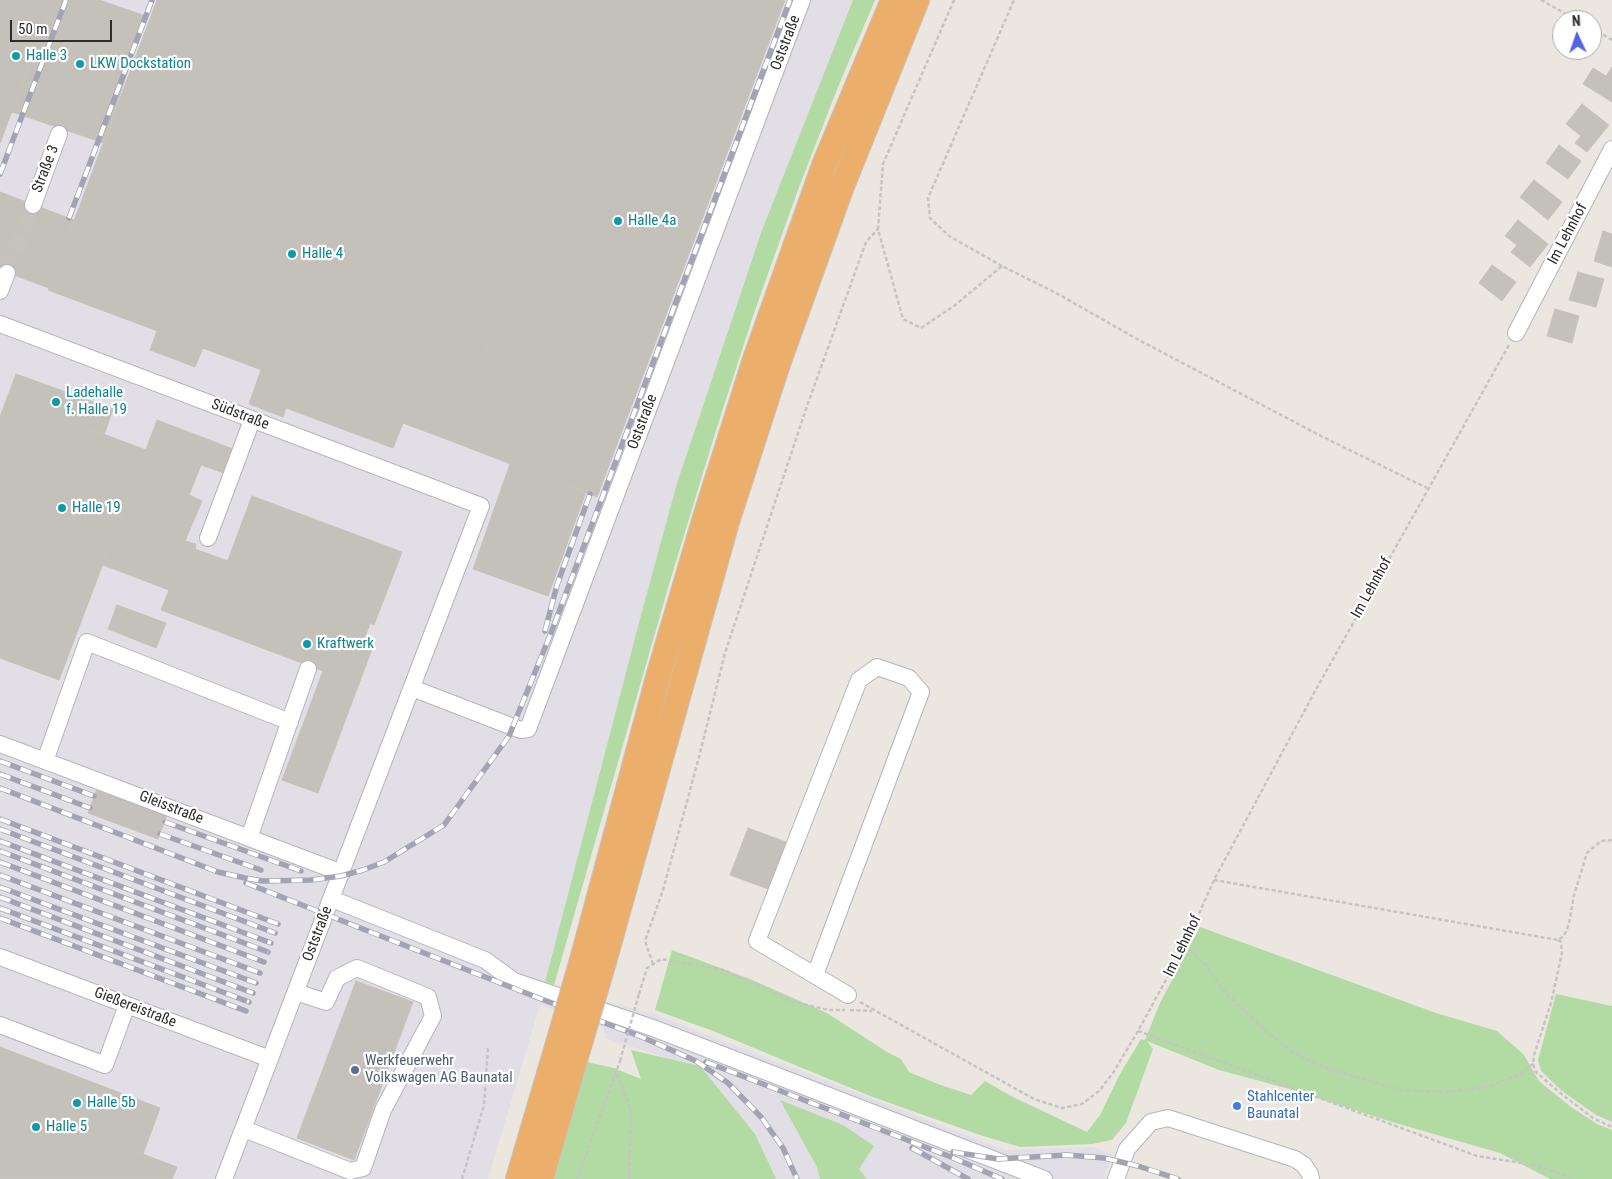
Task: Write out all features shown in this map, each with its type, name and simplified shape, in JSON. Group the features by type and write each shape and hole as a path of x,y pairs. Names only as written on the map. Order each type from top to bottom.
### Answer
{"highway":[{"path":"594,959 660,670 706,514 755,359 824,165 893,0"},
{"path":"518,1179 568,1046 727,522 778,364 841,189 917,0"},
{"path":"541,1179 568,1046"}],"street":[{"name":"Oststraße","path":"412,688 513,727 522,730 528,729 802,0"},
{"name":"Straße 3","path":"33,205 60,134"},
{"name":"Im Lehnhof","path":"1516,333 1612,149"},
{"path":"0,291 7,273"},
{"name":"Südstraße","path":"0,324 481,506"},
{"path":"208,538 252,420"},
{"name":"Oststraße","path":"224,1179 481,506"},
{"path":"45,761 87,642 290,722"},
{"path":"816,975 921,692 909,678 877,667 859,680 757,941 848,995"},
{"path":"249,838 308,669"},
{"name":"Gleisstraße","path":"0,744 342,873"},
{"path":"332,899 485,960 514,981 662,1032 1044,1179"},
{"name":"Gießereistraße","path":"0,957 270,1059"},
{"path":"244,1129 350,1171 363,1168 383,1110 433,1016 428,997 357,968 337,978 326,1002 296,992"},
{"path":"0,1026 105,1065 127,1005"},
{"path":"1121,1177 1128,1149 1151,1122 1168,1118 1295,1159 1304,1165 1311,1179"}],"path":[{"path":"954,0 883,164 878,229 903,319 921,328 954,306 1002,266"},
{"path":"1014,0 928,198 930,218 948,236 1002,266 1058,294 1137,339 1313,432 1428,488"},
{"path":"1541,0 1559,10"},
{"path":"577,1179 617,1072 647,968 654,964 645,941 663,890 725,653 807,406 866,242 878,229"},
{"name":"Im Lehnhof","path":"654,964 661,959 724,970 793,1002 828,1010 874,1011 1034,1099 1062,1108 1082,1104 1099,1091 1138,1031 1185,945 1214,880 1314,693 1516,333"},
{"path":"1214,880 1558,940 1564,936 1569,924 1574,895 1587,853 1601,841 1612,840"},
{"path":"1558,940 1561,942 1562,953 1551,1003 1534,1055 1533,1064 1536,1072 1566,1098 1593,1118 1612,1127"},
{"path":"1185,945 1206,965 1224,991 1257,1023 1293,1053 1328,1069 1402,1090 1448,1092 1488,1087 1518,1075 1533,1064"},
{"path":"1138,1031 1477,1156 1535,1165 1574,1179"},
{"path":"462,1179 484,1105 488,1048"},
{"path":"617,1072 631,1110 628,1179"}],"shaded area":[{"path":"0,0 853,0 762,230 677,483 545,982 657,1015 1005,1150 1093,1147 1113,1154 1104,1177 1107,1179 693,1179 698,1075 666,1058 605,1038 605,1028 540,1005 488,1179 0,1179"}],"green space":[{"path":"853,0 875,0 838,87 799,187 754,313 670,581 554,985 545,982 677,483 762,230"},
{"path":"1200,927 1436,1013 1497,1031 1524,1055 1539,1081 1571,1107 1597,1124 1612,1130 1612,1179 1550,1179 1500,1153 1392,1122 1293,1090 1219,1070 1147,1041 1153,1049 1126,1123 1112,1140 1092,1144 1020,1147 980,1135 870,1096 713,1031 655,1010 672,950 750,979 827,1013 901,1059 909,1072 971,1095 985,1081 1011,1096 1087,1132 1100,1115 1120,1074 1141,1039 1145,1040 1160,1003"},
{"path":"1556,994 1612,1006 1612,1122 1596,1115 1562,1091 1541,1071 1538,1060"},
{"path":"631,1050 700,1066 755,1134 776,1179 550,1179 585,1060 614,1068 641,1079"},
{"path":"780,1100 843,1125 874,1146 859,1169 867,1179 820,1179 817,1167"}],"building":[{"name":"Halle 3","path":"0,0 54,0 0,143"},
{"name":"LKW Dockstation","path":"54,0 99,0 146,16 104,143 12,112"},
{"name":"Halle 4","path":"157,0 617,0 451,441 48,290"},
{"name":"Halle 4a","path":"617,0 785,0 597,497 451,441"},
{"path":"1612,67 1612,102 1583,84 1593,68 1606,76"},
{"path":"1582,104 1609,125 1587,152 1575,143 1581,136 1566,124"},
{"path":"1559,145 1581,161 1568,179 1546,163"},
{"path":"1534,180 1562,202 1548,220 1520,197"},
{"path":"0,192 74,220 49,288 0,270"},
{"path":"1518,220 1548,244 1530,267 1511,252 1517,245 1505,236"},
{"path":"1603,231 1612,234 1612,267 1594,261"},
{"path":"1492,265 1516,282 1502,301 1479,283"},
{"path":"1578,272 1604,279 1596,307 1569,300"},
{"path":"1555,309 1579,316 1572,343 1547,336"},
{"path":"157,331 203,348 195,367 150,350"},
{"path":"261,370 403,423 393,448 286,408 283,417 249,404"},
{"name":"Ladehalle f. Halle 19","path":"16,374 113,409 104,435 7,398"},
{"name":"Halle 19","path":"7,398 146,450 59,680 0,658 0,417"},
{"path":"157,420 233,449 224,473 201,465 189,495 202,501 185,541 196,544 195,549 228,561 223,573 213,569 193,622 161,610 169,590 103,565"},
{"path":"510,464 586,492 548,596 473,569"},
{"name":"Kraftwerk","path":"252,496 402,552 374,625 370,623 362,646 372,649 318,793 282,780 323,671 193,622 213,569 223,573"},
{"path":"117,605 166,623 156,648 108,629"},
{"path":"98,786 168,812 158,839 88,813"},
{"path":"748,828 786,842 768,889 730,875"},
{"name":"Werkfeuerwehr Volkswagen AG Baunatal","path":"356,981 413,1002 354,1160 297,1138"},
{"name":"Halle 5b","path":"0,1047 160,1108 143,1154 0,1100"},
{"name":"Halle 5","path":"0,1100 177,1167 172,1179 0,1179"}],"tunnel":[{"path":"7,273 33,205"}],"railway":[{"path":"0,174 66,0"},
{"path":"69,218 152,0"},
{"path":"0,788 218,872 263,881 311,880 341,876 363,870 384,862 444,825 509,736 551,633 790,0"},
{"path":"545,631 557,585 590,494"},
{"path":"0,761 94,796"},
{"path":"0,774 90,808"},
{"path":"0,819 278,924"},
{"path":"165,822 301,871"},
{"path":"0,829 275,933"},
{"path":"160,834 261,870"},
{"path":"0,841 271,943"},
{"path":"0,851 268,952"},
{"path":"0,862 264,962"},
{"path":"0,875 260,973"},
{"path":"246,883 642,1037 696,1061 728,1083 761,1117 783,1148 797,1179"},
{"path":"0,887 256,983"},
{"path":"0,897 253,993"},
{"path":"0,908 249,1002"},
{"path":"0,918 246,1011"},
{"path":"706,1062 951,1157 1002,1179"},
{"path":"912,1148 968,1179"},
{"path":"953,1152 998,1159 1067,1155 1104,1158 1138,1166 1178,1179"}],"place":[{"name":"Halle 3","path":"16,56"},
{"name":"LKW Dockstation","path":"80,64"},
{"name":"Halle 4a","path":"618,221"},
{"name":"Halle 4","path":"292,254"},
{"name":"Ladehalle f. Halle 19","path":"56,402"},
{"name":"Halle 19","path":"62,508"},
{"name":"Kraftwerk","path":"307,644"},
{"name":"Werkfeuerwehr Volkswagen AG Baunatal","path":"355,1070"},
{"name":"Halle 5b","path":"77,1103"},
{"name":"Stahlcenter Baunatal","path":"1237,1106"},
{"name":"Halle 5","path":"36,1127"}]}
